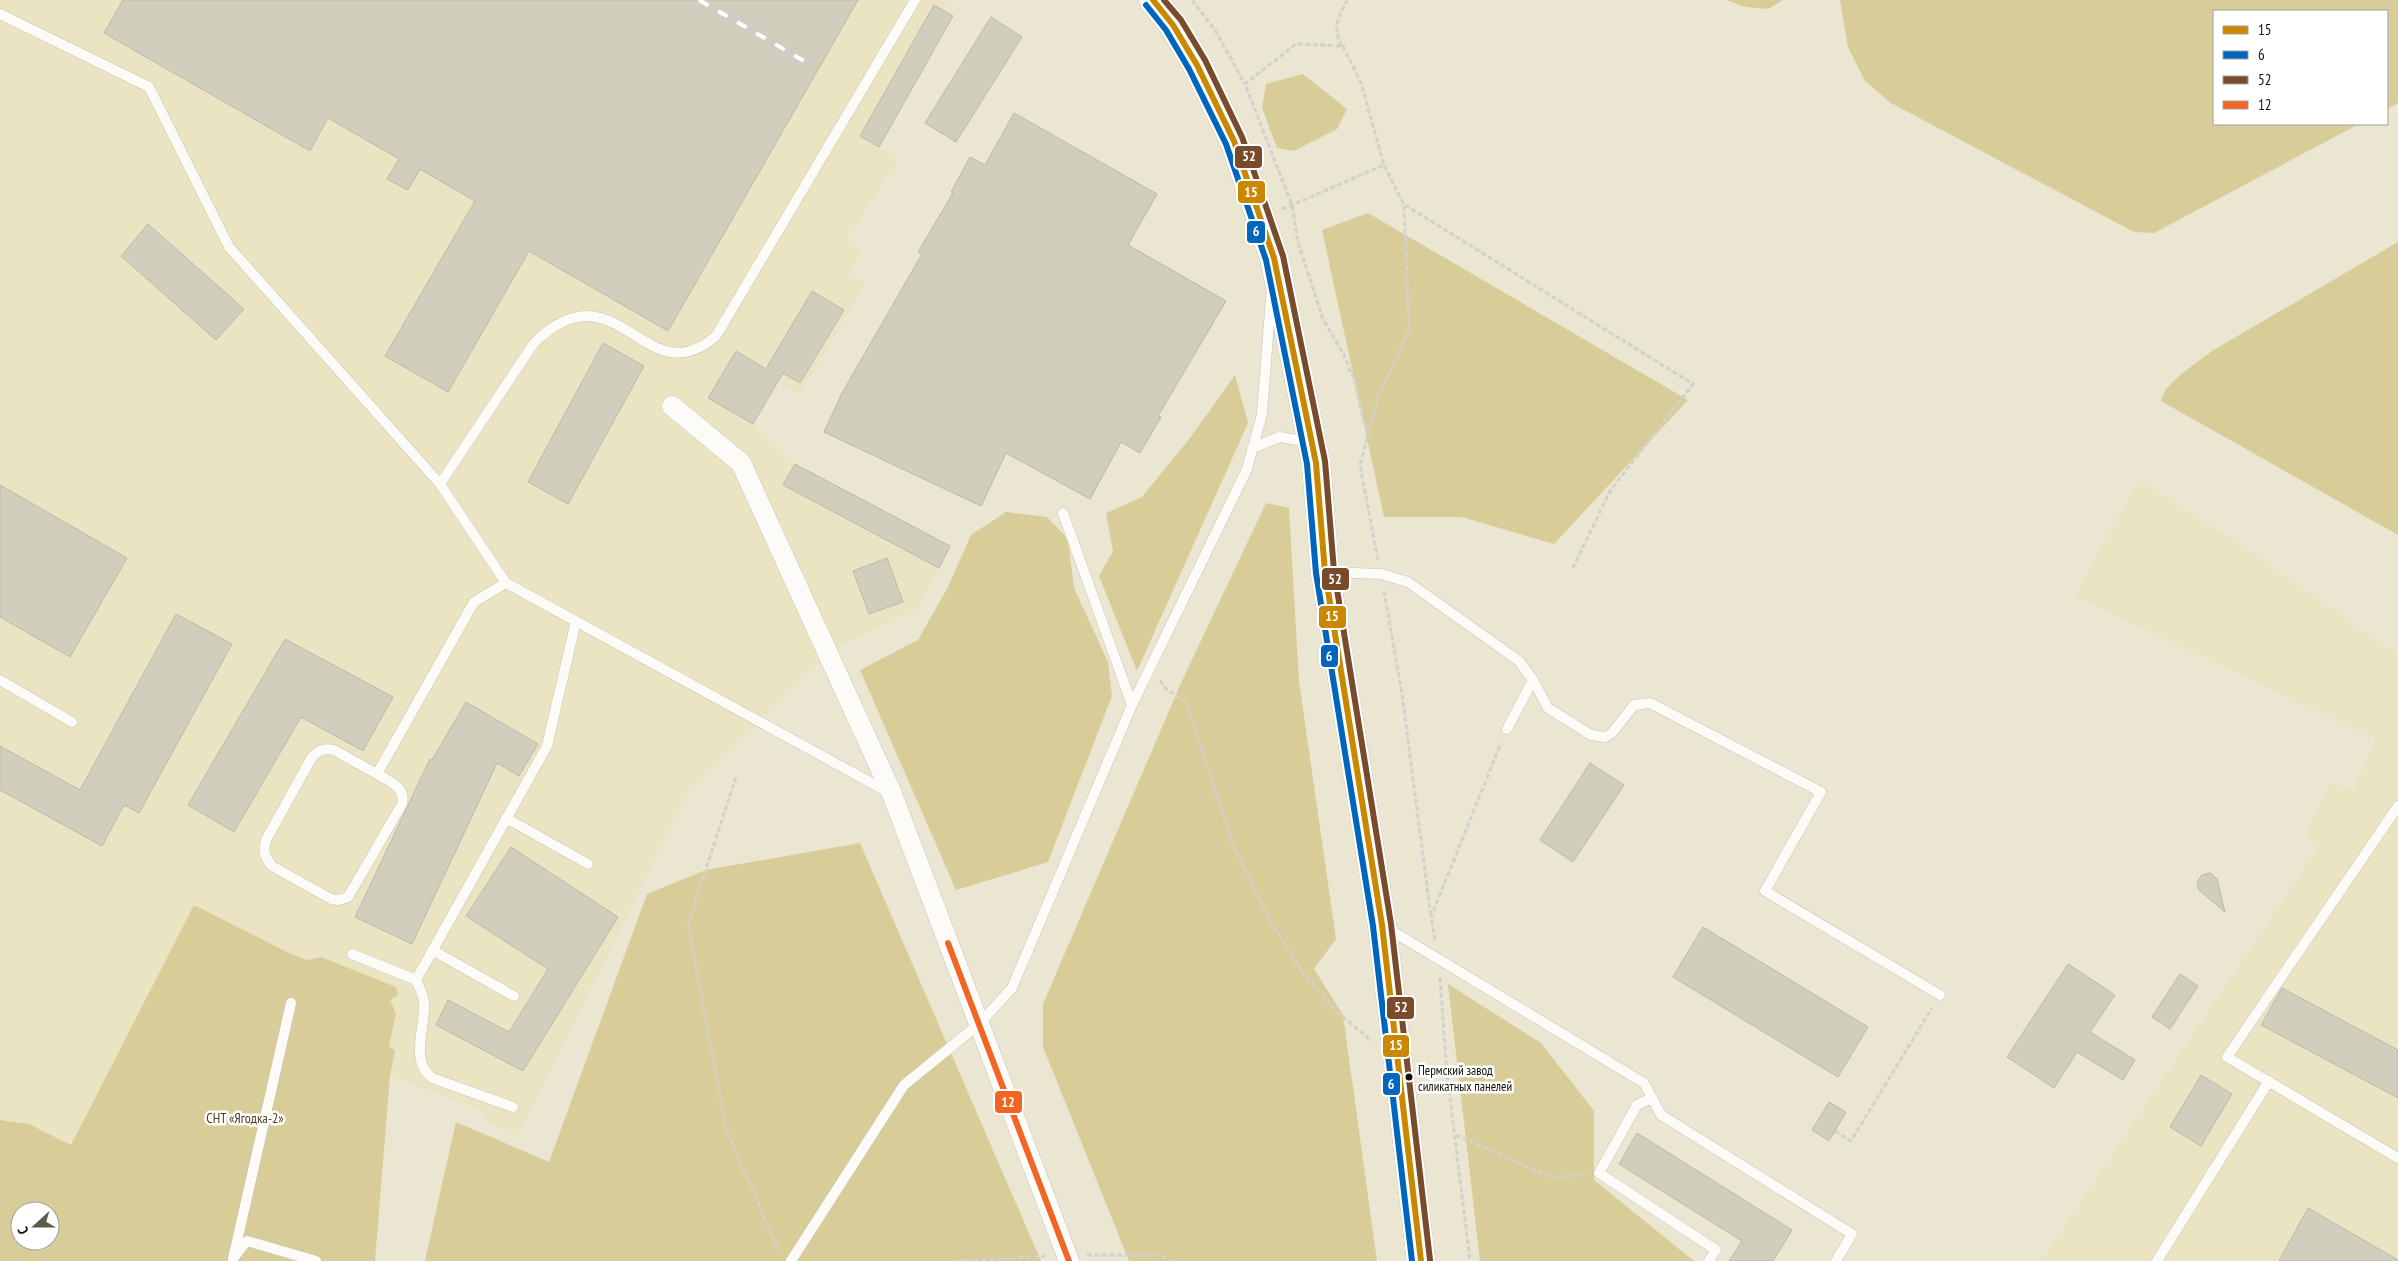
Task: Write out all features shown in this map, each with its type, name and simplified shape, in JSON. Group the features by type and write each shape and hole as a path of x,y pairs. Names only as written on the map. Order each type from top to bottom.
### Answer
{"main road":[{"path":"1153,0 1173,25 1198,65 1234,141 1274,258 1316,463 1325,572 1382,925 1421,1261"}],"street":[{"path":"672,406 741,462 892,794 1069,1261"}],"lane":[{"path":"440,484 534,343 548,329 568,318 586,314 606,318 655,348 676,354 704,346 716,336 915,0"},
{"path":"0,14 149,88 229,247 440,484 506,582 892,794"},
{"path":"791,1261 904,1084 978,1025 1012,988 1132,706 1247,469 1262,414 1274,258"},
{"path":"1252,448 1280,436 1312,442"},
{"path":"1063,512 1132,706"},
{"path":"1325,572 1381,574 1408,582 1519,662 1533,680 1548,708 1591,735 1605,737 1612,733 1634,705 1650,703 1821,792 1766,891 1940,995"},
{"path":"377,774 474,602 506,582"},
{"path":"513,1107 432,1078 426,1073 420,1057 424,1004 416,980 547,746 576,621"},
{"path":"0,680 72,722"},
{"path":"1507,728 1533,680"},
{"path":"326,748 334,750 377,774 401,790 404,797 402,804 354,890 348,897 340,900 331,899 272,866 265,858 266,840 312,758 319,751 326,748"},
{"path":"2398,806 2228,1057 2398,1158"},
{"path":"506,818 588,864"},
{"path":"1382,925 1644,1083 1661,1116 1852,1234 1836,1261"},
{"path":"432,950 514,996"},
{"path":"352,954 416,980"},
{"path":"233,1260 291,1003"},
{"path":"2157,1261 2269,1081"},
{"path":"1652,1098 1637,1105 1599,1174 1716,1250 1710,1261"},
{"path":"233,1260 247,1241 316,1261"}],"path":[{"path":"1192,0 1215,30 1245,84 1292,205 1298,242 1323,319 1344,355 1355,382 1363,418 1369,434"},
{"path":"1346,0 1336,24 1336,35 1361,83 1384,165 1404,205 1409,330 1378,398 1360,465 1402,694 1431,917"},
{"path":"1245,84 1296,44 1343,46"},
{"path":"1261,218 1384,165"},
{"path":"1404,205 1693,384 1610,491 1572,570"},
{"path":"1150,668 1166,689 1186,702 1232,842 1268,916 1303,973 1338,1013 1397,1063"},
{"path":"736,777 688,924 726,1129 782,1261"},
{"path":"1835,1131 1851,1141 1940,995"},
{"path":"1428,1075 1447,1073"},
{"path":"1456,1135 1550,1177 1599,1174"}],"shaded area":[{"path":"0,0 948,0 943,10 934,5 860,136 899,158 845,242 861,251 848,273 866,284 799,395 778,382 753,424 795,464 783,486 939,568 919,608 830,651 687,794 518,1135 483,1120 485,1111 390,1076 395,1050 389,1047 396,1013 321,957 307,960 287,952 195,905 71,1146 29,1124 0,1120"},
{"path":"2138,480 2232,539 2398,655 2398,1261 2041,1261 2318,848 2305,835 2330,783 2353,791 2376,739 2075,596"}],"green space":[{"path":"1726,0 1783,0 1768,9 1746,7"},
{"path":"1840,0 2398,0 2398,103 2388,108 2388,10 2213,10 2213,125 2357,125 2154,233 2134,232 1891,103 1865,81 1848,47"},
{"path":"1303,74 1347,109 1337,129 1294,151 1277,148 1262,108 1266,84"},
{"path":"1368,213 1688,400 1554,544 1462,517 1384,517 1322,230"},
{"path":"2398,242 2398,535 2161,401 2165,390 2180,375 2212,351"},
{"path":"1235,375 1248,423 1137,671 1099,576 1113,551 1106,513 1142,497 1190,438"},
{"path":"1266,503 1289,508 1299,681 1336,939 1314,969 1343,1015 1377,1261 1129,1261 1043,1047 1043,1004 1181,683"},
{"path":"1006,512 1047,517 1068,539 1074,588 1108,662 1112,696 1048,862 956,890 860,670 918,640 948,587 971,535"},
{"path":"860,843 1041,1261 425,1261 456,1122 549,1162 647,894 706,870"},
{"name":"СНТ «Ягодка-2»","path":"194,905 287,952 307,960 321,957 396,987 398,995 390,1000 396,1013 389,1047 395,1050 390,1076 375,1261 0,1261 0,1120 29,1124 71,1145"},
{"path":"1448,984 1541,1043 1594,1111 1594,1180 1694,1261 1480,1261"}],"building":[{"path":"123,0 858,0 668,331 529,251 448,392 385,356 475,201 420,169 408,190 387,179 399,159 328,118 310,151 104,33"},
{"path":"934,5 953,16 879,147 860,136"},
{"path":"991,17 1022,37 956,142 925,123"},
{"path":"1014,113 1157,194 1128,245 1226,301 1158,416 1161,417 1140,453 1121,442 1090,499 1006,453 981,506 824,432 842,393 922,254 918,252 953,193 951,192 970,157 985,165"},
{"path":"148,224 244,309 216,340 121,256"},
{"path":"812,291 844,310 800,383 783,373 753,424 708,398 736,351 766,369"},
{"path":"603,343 644,366 568,504 528,482"},
{"path":"795,464 950,546 939,568 783,485"},
{"path":"0,485 127,558 70,657 0,617"},
{"path":"887,558 903,602 869,614 853,571"},
{"path":"176,614 232,644 139,813 124,805 102,846 0,790 0,746 80,790"},
{"path":"285,639 393,697 363,751 301,717 234,832 188,805"},
{"path":"466,702 538,744 519,776 497,763 412,944 355,917 430,759 432,760"},
{"path":"1590,763 1624,785 1573,862 1540,840"},
{"path":"511,847 618,917 523,1071 436,1025 448,1000 509,1032 548,969 466,916"},
{"path":"2211,873 2217,879 2225,912 2199,890 2197,882 2202,875"},
{"path":"1703,927 1868,1027 1838,1077 1673,977"},
{"path":"2068,964 2115,995 2090,1032 2135,1060 2123,1080 2077,1052 2054,1088 2007,1057"},
{"path":"2180,974 2198,986 2170,1029 2152,1017"},
{"path":"2282,988 2398,1050 2398,1098 2261,1025"},
{"path":"2201,1075 2232,1094 2201,1146 2170,1127"},
{"path":"1829,1102 1846,1112 1829,1141 1812,1130"},
{"path":"1637,1133 1792,1230 1773,1261 1729,1261 1742,1241 1619,1164"},
{"path":"2308,1208 2398,1260 2398,1261 2279,1261"}],"railway":[{"path":"699,0 806,62"}],"transit line":[{"name":"15","path":"1153,0 1173,25 1197,65 1234,141 1274,258 1316,463 1325,572 1382,925 1421,1261"},
{"name":"52","path":"1164,0 1181,20 1205,60 1242,137 1283,256 1325,461 1334,571 1391,924 1430,1260"},
{"name":"6","path":"1146,5 1166,30 1189,69 1226,144 1266,260 1307,464 1316,573 1373,926 1412,1261"},
{"name":"12","path":"948,943 1069,1261"}],"place":[{"name":"Пермский завод силикатных панелей","path":"1409,1077"}]}
